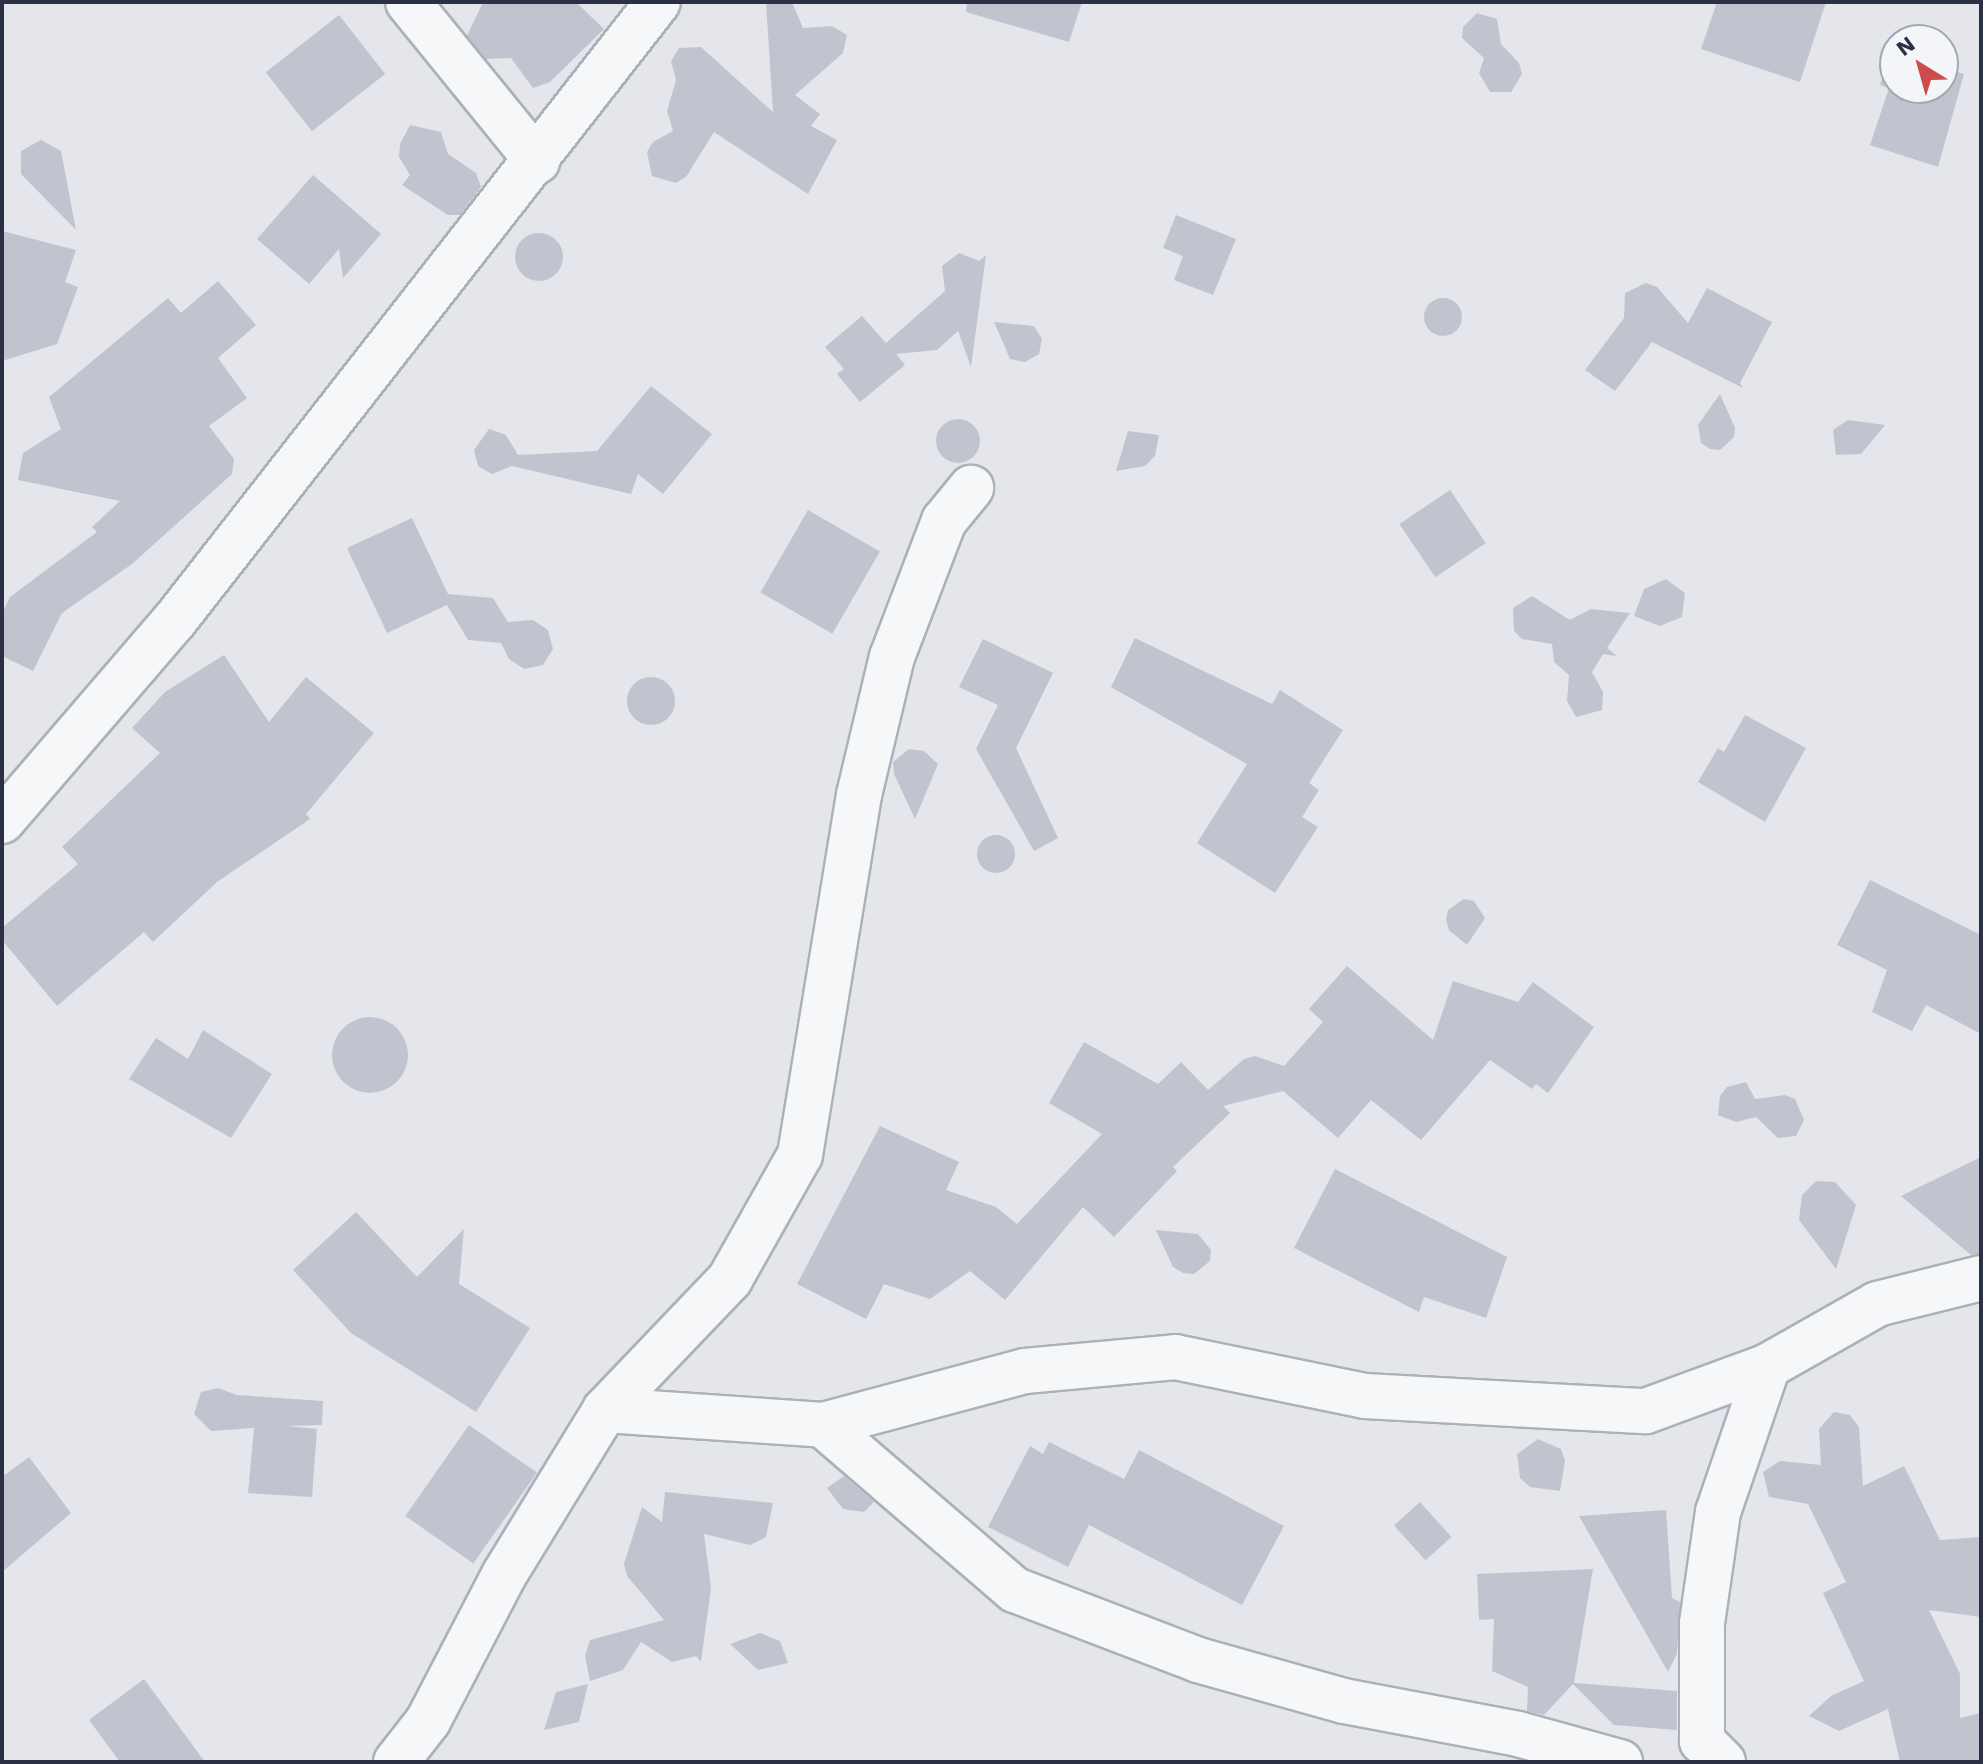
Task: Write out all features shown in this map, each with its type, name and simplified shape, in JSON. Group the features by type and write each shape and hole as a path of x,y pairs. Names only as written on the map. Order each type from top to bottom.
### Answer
{"street":[{"path":"408,2 537,161"},
{"path":"2,821 175,620 537,161 585,91 658,2"},
{"path":"396,1762 428,1721 504,1575 605,1410 730,1279 800,1155 859,795 892,657 944,521 971,488"},
{"path":"605,1410 823,1425 1025,1371 1175,1357 1365,1396 1646,1411 1768,1366 1877,1304 1981,1278"},
{"path":"1723,1762 1702,1741 1702,1623 1718,1512 1768,1366"},
{"path":"823,1425 1015,1590 1198,1660 1330,1697 1518,1734 1620,1762"}],"building":[{"path":"483,2 576,2 604,29 550,82 533,88 511,58 486,59 467,36"},
{"path":"766,2 792,2 803,28 832,26 847,35 843,53 795,95 820,114 811,126 837,140 808,194 714,132 686,177 676,183 652,176 647,152 653,142 673,131 667,111 676,80 671,61 679,48 701,47 773,112"},
{"path":"967,2 1082,2 1069,42 966,12"},
{"path":"1717,2 1826,2 1800,82 1701,49"},
{"path":"1477,13 1497,19 1501,44 1519,63 1522,74 1511,92 1490,92 1479,73 1484,58 1462,38 1463,27"},
{"path":"339,15 385,74 312,131 266,72"},
{"path":"1959,73 1964,74 1959,92"},
{"path":"1884,104 1956,104 1938,167 1870,145"},
{"path":"410,125 441,132 448,154 476,173 481,187 460,215 448,215 402,185 410,175 399,157 400,144"},
{"path":"41,140 61,151 76,230 21,174 21,151"},
{"path":"313,175 381,234 343,278 339,249 309,284 257,239"},
{"path":"1176,215 1236,239 1213,295 1174,280 1183,256 1163,248"},
{"path":"2,231 76,250 65,282 78,287 57,344 2,361"},
{"path":"539,233 556,240 563,257 556,274 539,281 522,274 515,257 522,240"},
{"path":"959,253 979,261 986,255 971,367 958,331 937,350 896,354 905,365 860,402 837,374 844,369 825,347 862,316 886,343 945,291 942,266"},
{"path":"218,281 256,325 218,358 247,398 209,426 234,459 232,474 132,564 62,613 33,671 2,656 2,614 10,597 97,532 92,527 120,501 18,480 23,453 61,429 49,397 168,298 181,313"},
{"path":"1646,283 1657,287 1688,323 1707,288 1772,322 1740,383 1743,388 1652,342 1615,391 1585,370 1624,318 1625,293"},
{"path":"1443,298 1457,303 1462,317 1457,331 1443,336 1429,331 1424,317 1429,303"},
{"path":"994,322 1034,326 1042,339 1039,354 1025,362 1010,359"},
{"path":"651,386 712,434 663,494 638,474 631,494 512,466 492,474 478,466 474,450 489,429 506,435 518,455 597,451"},
{"path":"1720,394 1735,428 1734,437 1720,450 1710,449 1701,443 1698,425"},
{"path":"958,419 974,425 980,441 974,457 958,463 942,457 936,441 942,425"},
{"path":"1848,420 1885,425 1861,454 1836,455 1833,430"},
{"path":"1128,431 1159,435 1155,456 1145,466 1116,471"},
{"path":"1450,490 1486,543 1435,577 1399,524"},
{"path":"808,510 880,552 832,634 760,592"},
{"path":"412,518 448,594 493,598 508,622 533,620 548,630 553,649 543,665 524,669 509,659 501,643 468,640 447,605 387,633 347,548"},
{"path":"1666,579 1685,593 1682,617 1660,626 1634,616 1644,589"},
{"path":"1532,596 1570,620 1591,609 1630,613 1607,648 1617,656 1603,654 1592,672 1603,692 1602,710 1576,717 1567,701 1569,675 1554,662 1552,644 1522,639 1514,631 1513,608"},
{"path":"1135,638 1272,704 1280,690 1343,730 1309,783 1319,790 1302,817 1318,827 1275,893 1197,843 1247,764 1111,687"},
{"path":"983,639 1053,673 1016,748 1058,838 1034,851 976,749 998,705 959,687"},
{"path":"224,655 269,722 306,677 374,733 306,814 310,819 217,882 153,942 144,932 57,1006 2,940 2,928 78,864 62,847 160,753 132,728 165,692"},
{"path":"651,677 660,678 668,684 674,692 674,710 668,718 660,724 651,725 642,724 634,718 628,710 627,701 628,692 634,684 642,678"},
{"path":"1745,715 1806,748 1765,822 1698,782 1718,748 1724,752"},
{"path":"909,749 924,751 938,764 915,819 894,774 893,762"},
{"path":"996,835 1009,841 1015,854 1009,867 996,873 983,867 977,854 983,841"},
{"path":"1870,880 1981,935 1981,1034 1926,1005 1912,1031 1872,1012 1887,970 1837,945"},
{"path":"1464,899 1474,901 1485,918 1467,945 1449,930 1446,920 1448,910"},
{"path":"1347,966 1433,1040 1453,981 1518,1002 1533,982 1594,1027 1548,1093 1536,1084 1532,1089 1490,1060 1421,1140 1371,1100 1338,1138 1283,1091 1223,1106 1230,1113 1173,1167 1177,1171 1114,1237 1083,1207 1005,1300 970,1271 930,1299 884,1284 866,1319 797,1284 880,1126 959,1162 946,1190 996,1207 1017,1224 1102,1134 1049,1103 1084,1042 1158,1084 1181,1062 1208,1090 1244,1059 1255,1056 1284,1066 1323,1022 1309,1009"},
{"path":"370,1017 384,1020 397,1028 405,1041 408,1055 405,1069 397,1082 384,1090 370,1093 356,1090 343,1082 335,1069 332,1055 335,1041 343,1028 356,1020"},
{"path":"203,1030 272,1074 231,1138 129,1079 156,1038 188,1059"},
{"path":"1746,1082 1755,1099 1785,1095 1795,1099 1804,1120 1796,1136 1778,1138 1756,1117 1736,1122 1718,1115 1720,1096 1727,1087"},
{"path":"1981,1157 1981,1254 1971,1255 1901,1196"},
{"path":"1335,1169 1507,1257 1486,1318 1424,1297 1419,1312 1294,1248"},
{"path":"1816,1181 1835,1182 1856,1205 1836,1269 1799,1220 1802,1195"},
{"path":"356,1212 417,1277 464,1229 459,1284 530,1328 476,1412 351,1333 293,1270"},
{"path":"1156,1230 1198,1234 1211,1250 1210,1261 1194,1274 1183,1273 1173,1267"},
{"path":"218,1388 237,1395 323,1401 322,1425 287,1426 317,1429 312,1497 248,1493 254,1428 211,1431 194,1414 201,1392"},
{"path":"1834,1412 1850,1415 1859,1427 1863,1486 1904,1466 1940,1540 1981,1537 1981,1617 1929,1610 1960,1674 1960,1718 1981,1713 1981,1762 1900,1762 1888,1709 1839,1731 1809,1716 1831,1696 1864,1681 1823,1593 1846,1582 1808,1504 1769,1497 1763,1472 1780,1461 1821,1465 1819,1429"},
{"path":"469,1425 537,1473 473,1564 405,1516"},
{"path":"1538,1439 1561,1449 1565,1461 1560,1491 1530,1487 1520,1478 1517,1454"},
{"path":"1049,1442 1124,1479 1139,1450 1284,1526 1242,1605 1089,1525 1068,1567 988,1527 1030,1446 1043,1454"},
{"path":"29,1457 71,1513 2,1572 2,1477"},
{"path":"844,1476 874,1502 864,1512 843,1509 827,1488"},
{"path":"665,1492 773,1503 766,1537 750,1545 704,1534 711,1588 701,1662 696,1656 672,1662 641,1642 623,1670 590,1681 585,1656 590,1640 664,1620 627,1576 624,1564 642,1507 662,1522"},
{"path":"1420,1502 1451,1537 1425,1560 1394,1525"},
{"path":"1666,1510 1672,1598 1680,1602 1677,1654 1668,1672 1579,1516"},
{"path":"1593,1569 1574,1683 1677,1691 1677,1730 1614,1725 1573,1684 1544,1715 1527,1711 1528,1687 1492,1671 1494,1619 1479,1620 1477,1574"},
{"path":"760,1633 780,1641 788,1663 758,1670 730,1644"},
{"path":"144,1679 205,1762 120,1762 89,1720"},
{"path":"588,1684 579,1722 544,1730 556,1692"}]}
